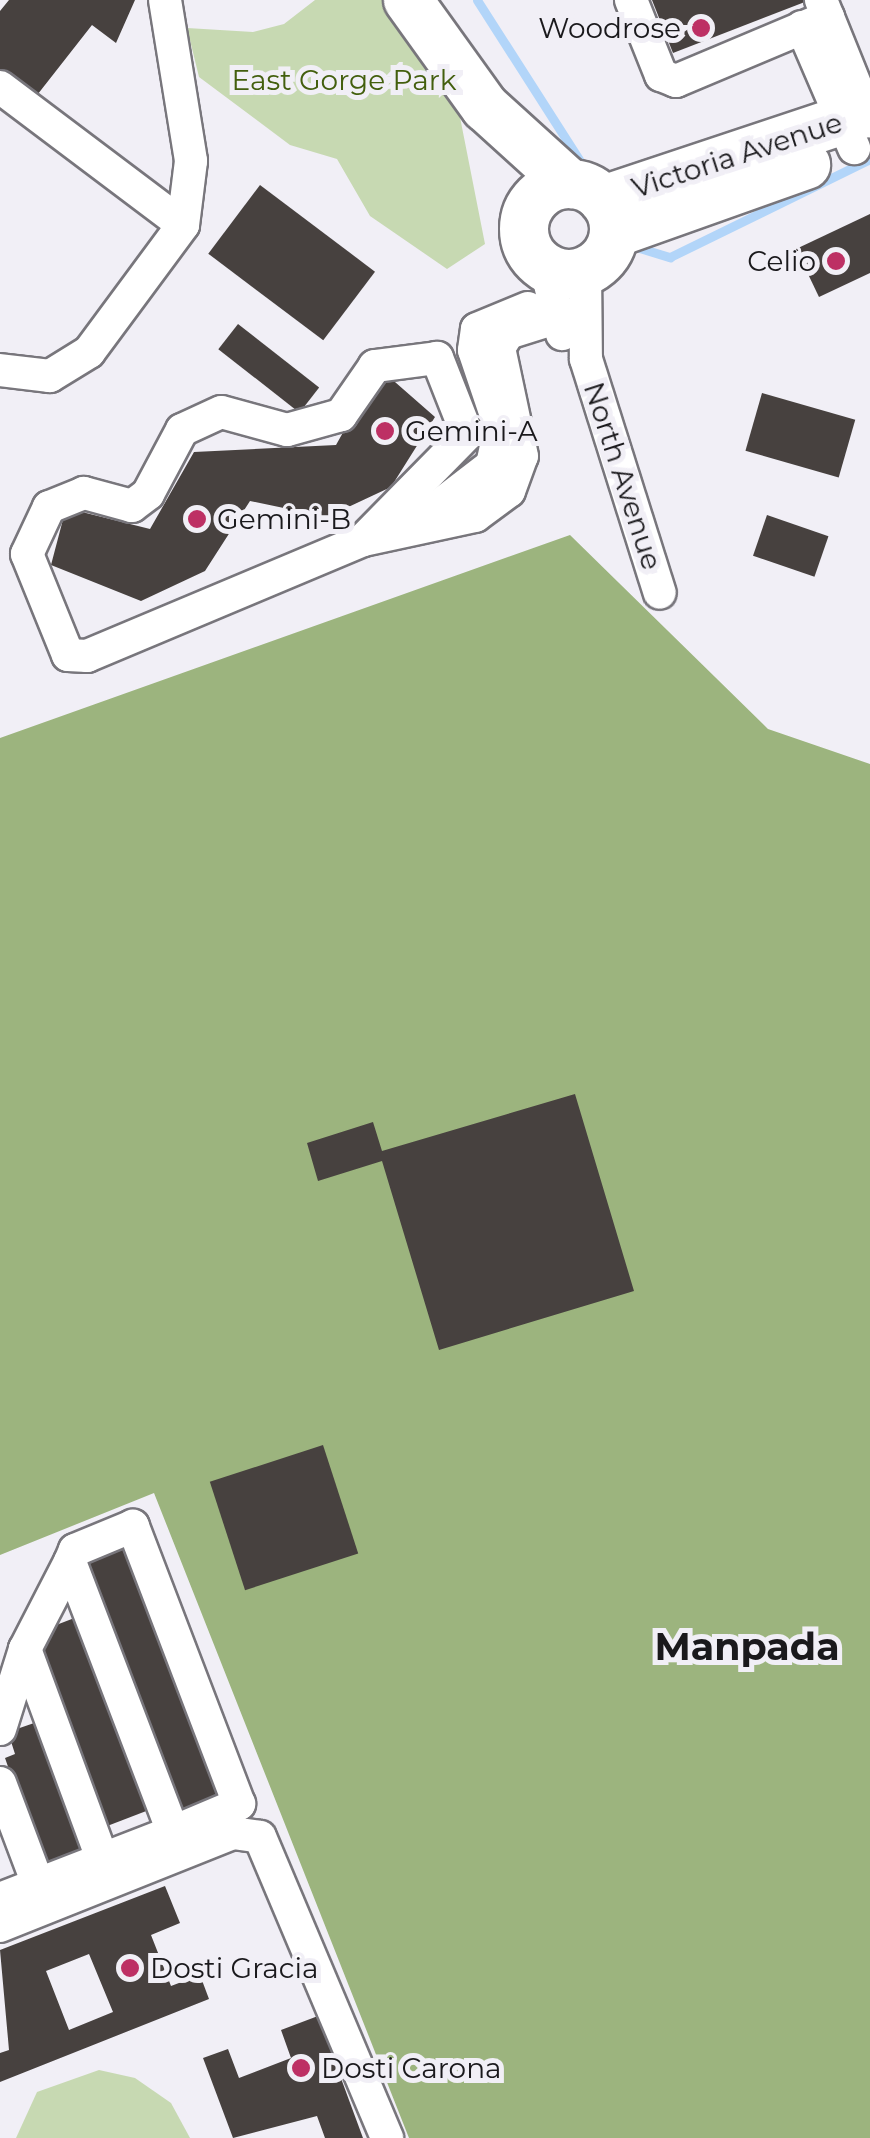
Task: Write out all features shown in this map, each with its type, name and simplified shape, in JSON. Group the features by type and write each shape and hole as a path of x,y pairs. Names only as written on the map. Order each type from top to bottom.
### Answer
{"street":[{"path":"0,370 50,376 89,352 183,225 191,161 165,0"},
{"path":"408,0 485,107 580,206"},
{"path":"631,0 660,75 676,80 817,15 862,126"},
{"path":"0,88 183,225"},
{"name":"Victoria Avenue","path":"580,206 749,168 862,126"},
{"path":"580,206 525,240 560,289 586,359"},
{"path":"580,206 560,289 586,359"},
{"path":"363,540 467,434 437,358 375,366 340,415 287,430 222,412 182,430 148,494 132,506 84,493 49,507 27,554 68,655 87,656 363,540 414,524 492,465 500,427 490,363 466,333 560,289"},
{"path":"490,363 508,333 560,289"},
{"name":"North Avenue","path":"586,359 660,592"},
{"path":"0,1729 25,1649 75,1550 140,1530 240,1793 239,1804 0,1899"},
{"path":"70,1562 173,1832"},
{"path":"25,1649 102,1858"},
{"path":"0,1783 38,1884"},
{"path":"0,1926 233,1833 260,1838 387,2138"}],"green space":[{"name":"East Gorge Park","path":"315,0 383,0 458,107 485,244 447,269 370,216 337,159 290,145 199,77 187,28 253,32 284,24"},
{"path":"570,535 768,729 870,764 870,2138 409,2138 154,1493 0,1555 0,738"},
{"path":"99,2070 135,2078 171,2103 190,2138 16,2138 37,2092"}],"building":[{"path":"9,0 135,0 116,43 92,25 34,99 0,72 0,11"},
{"name":"Woodrose","path":"652,0 810,0 673,53"},
{"path":"260,185 375,272 323,340 208,254"},
{"name":"Celio","path":"870,214 870,273 819,297 796,249"},
{"path":"238,324 319,387 299,413 218,349"},
{"path":"379,368 435,417 391,487 327,517 250,501 205,571 141,601 51,565 66,508 150,529 194,452 336,445"},
{"path":"762,393 855,420 839,477 745,451"},
{"path":"767,515 828,536 814,577 753,556"},
{"path":"575,1094 634,1291 439,1350 382,1161 318,1181 307,1143 373,1122 382,1151"},
{"path":"323,1445 358,1553 245,1590 210,1482"},
{"path":"125,1537 228,1791 183,1809 80,1555"},
{"path":"77,1617 151,1809 108,1826 34,1633"},
{"path":"40,1721 89,1849 42,1865 5,1758 15,1754 8,1732"},
{"path":"165,1886 180,1923 151,1935 171,1986 200,1975 209,1999 0,2082 0,2053 9,2050 0,1950","holes":["89,1954 113,2012 69,2030 46,1971"]},
{"name":"Dosti Carona","path":"318,2016 363,2138 325,2138 317,2116 233,2138 203,2058 228,2049 239,2078 291,2058 281,2030"}],"waterway":[{"path":"477,0 583,166"},
{"path":"633,246 670,257 870,159"}],"place":[{"name":"Woodrose","path":"701,28"},
{"name":"Celio","path":"836,261"},
{"name":"Gemini-A","path":"385,431"},
{"name":"Gemini-B","path":"197,519"},
{"name":"Dosti Gracia","path":"130,1968"},
{"name":"Dosti Carona","path":"301,2068"}],"district":[{"name":"Manpada","path":"747,1647"}]}
